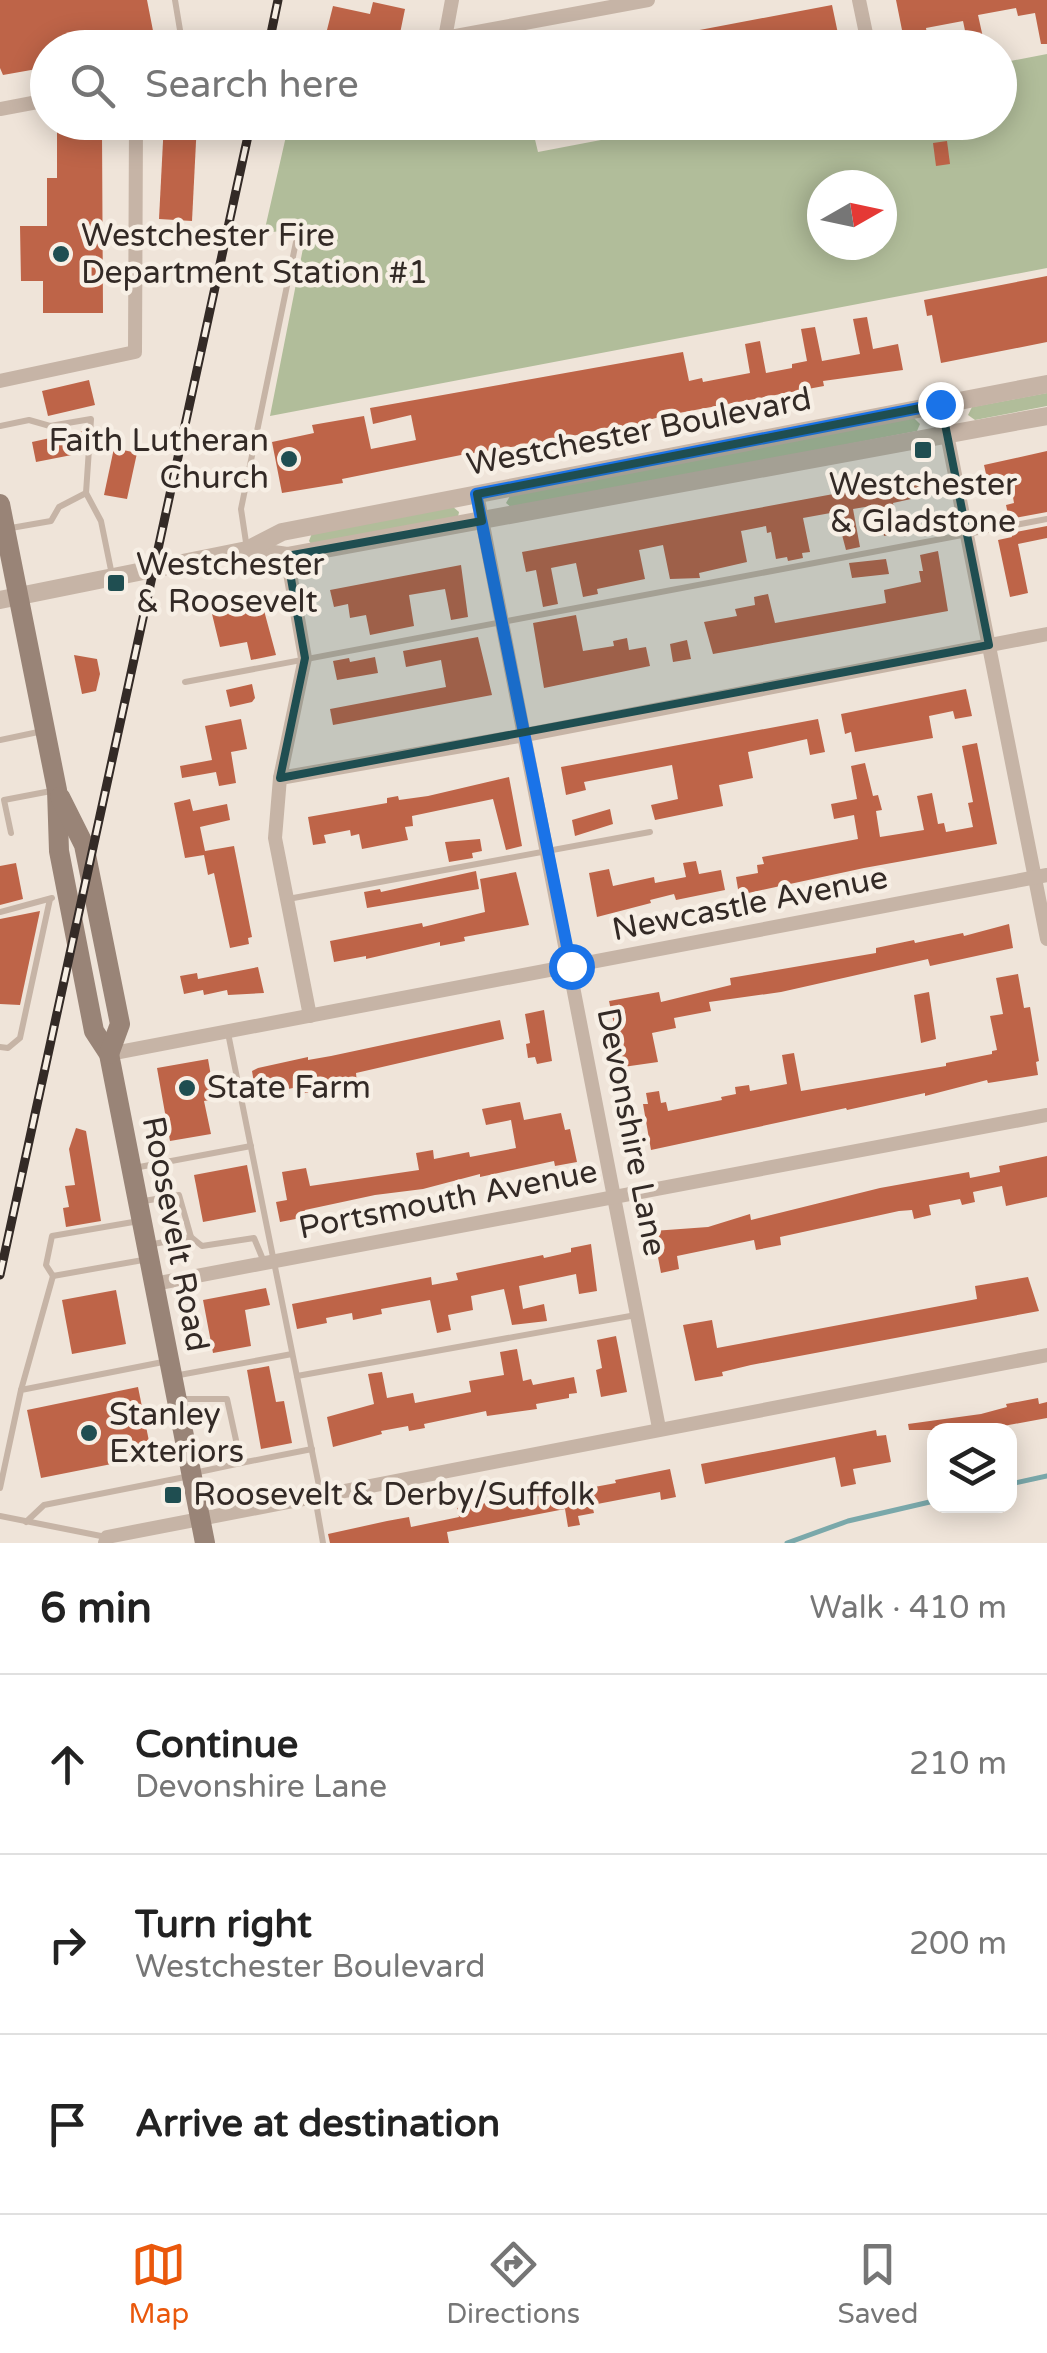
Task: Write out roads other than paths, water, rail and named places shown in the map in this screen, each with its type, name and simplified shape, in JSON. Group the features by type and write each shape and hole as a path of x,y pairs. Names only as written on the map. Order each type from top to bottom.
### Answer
{"main road":[{"name":"Roosevelt Road","path":"0,504 9,598 57,790 59,896 94,1031 109,1054 205,1543"},
{"name":"Roosevelt Road","path":"57,790 84,844 120,1024 109,1054"}],"street":[{"path":"446,30 452,0"},
{"path":"488,30 648,0"},
{"path":"859,0 865,30"},
{"path":"0,108 30,103"},
{"path":"0,380 135,352 136,140"},
{"name":"Westchester Boulevard","path":"9,598 247,550 282,532 1047,384"},
{"path":"940,404 1041,876 1047,939"},
{"name":"Westchester Boulevard","path":"247,550 287,556 1047,416"},
{"name":"Devonshire Lane","path":"476,494 660,1428"},
{"path":"287,556 305,658 280,778 275,838 310,1016"},
{"path":"280,778 526,735 1047,634"},
{"name":"Newcastle Avenue","path":"109,1054 1041,876"},
{"name":"Portsmouth Avenue","path":"154,1284 1047,1115"},
{"path":"106,1540 660,1428 1047,1355"}],"lane":[{"path":"174,0 180,30"},
{"path":"247,550 240,508 296,242"},
{"path":"0,426 29,420 50,426 91,419 86,493 101,521 112,577"},
{"path":"5,529 51,521 59,507 86,493"},
{"path":"185,682 1047,519"},
{"path":"0,740 45,731"},
{"path":"10,833 4,800 57,790"},
{"path":"287,899 650,832"},
{"path":"0,912 59,896"},
{"path":"0,1047 8,1048 20,1038 59,896"},
{"path":"228,1032 269,1262 312,1449 323,1543"},
{"path":"132,1168 250,1146"},
{"path":"0,1488 21,1390 53,1276 46,1265 52,1236 140,1211 179,1195 191,1237 202,1246 254,1238 269,1262"},
{"path":"53,1276 191,1237"},
{"path":"297,1376 638,1315"},
{"path":"21,1390 292,1354"},
{"path":"177,1398 227,1400 242,1463"},
{"path":"26,1522 44,1505 312,1449"},
{"path":"0,1516 106,1540"}],"waterway":[{"path":"1017,1482 1047,1476"},
{"path":"787,1543 848,1521 927,1503"}],"railway":[{"path":"272,30 278,0"},
{"path":"0,1275 247,140"}],"place":[{"name":"Westchester Fire Department Station #1","path":"61,254"},
{"name":"Westchester & Gladstone","path":"923,450"},
{"name":"Faith Lutheran Church","path":"289,459"},
{"name":"Westchester & Roosevelt","path":"116,583"},
{"name":"State Farm","path":"187,1088"},
{"name":"Stanley Exteriors","path":"89,1433"},
{"name":"Roosevelt & Derby/Suffolk","path":"173,1495"}]}
